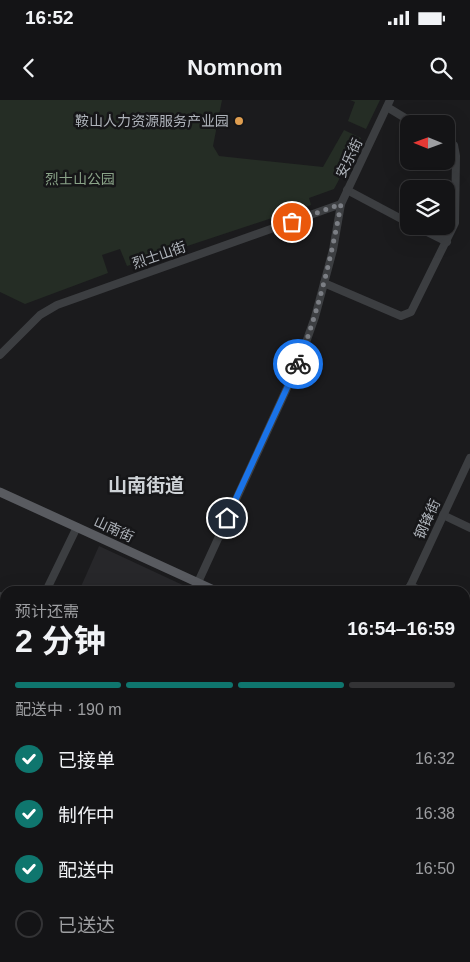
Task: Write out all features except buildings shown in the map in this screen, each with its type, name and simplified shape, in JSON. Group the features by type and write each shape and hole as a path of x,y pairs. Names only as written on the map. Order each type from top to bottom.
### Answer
{"main road":[{"name":"山南街","path":"0,492 77,527 194,586"}],"street":[{"path":"388,104 402,115"},
{"name":"安乐街","path":"196,586 288,387 315,316 341,204 388,104"},
{"path":"324,283 401,316 411,312 447,242 454,223 455,150"},
{"path":"347,190 400,218"},
{"name":"烈士山街","path":"0,355 40,314 57,305 341,204"},
{"path":"433,235 447,242"},
{"name":"钢锋街","path":"410,586 470,458"},
{"path":"443,516 470,528"},
{"path":"48,586 77,527"}],"shaded area":[{"path":"99,546 185,586 81,586"}],"green space":[{"name":"烈士山公园","path":"0,100 222,100 213,146 219,156 323,167 344,130 361,138 334,189 309,198 311,205 127,266 120,249 102,255 108,273 25,304 0,292"},
{"path":"350,100 380,100 366,129 348,121 355,102"}],"way so far":[{"path":"292,222 341,204 333,250 315,316 298,364"}],"place":[{"name":"鞍山人力资源服务产业园","path":"239,121"}],"district":[{"name":"山南街道","path":"146,485"}],"route":[{"path":"227,518 298,364"}]}
